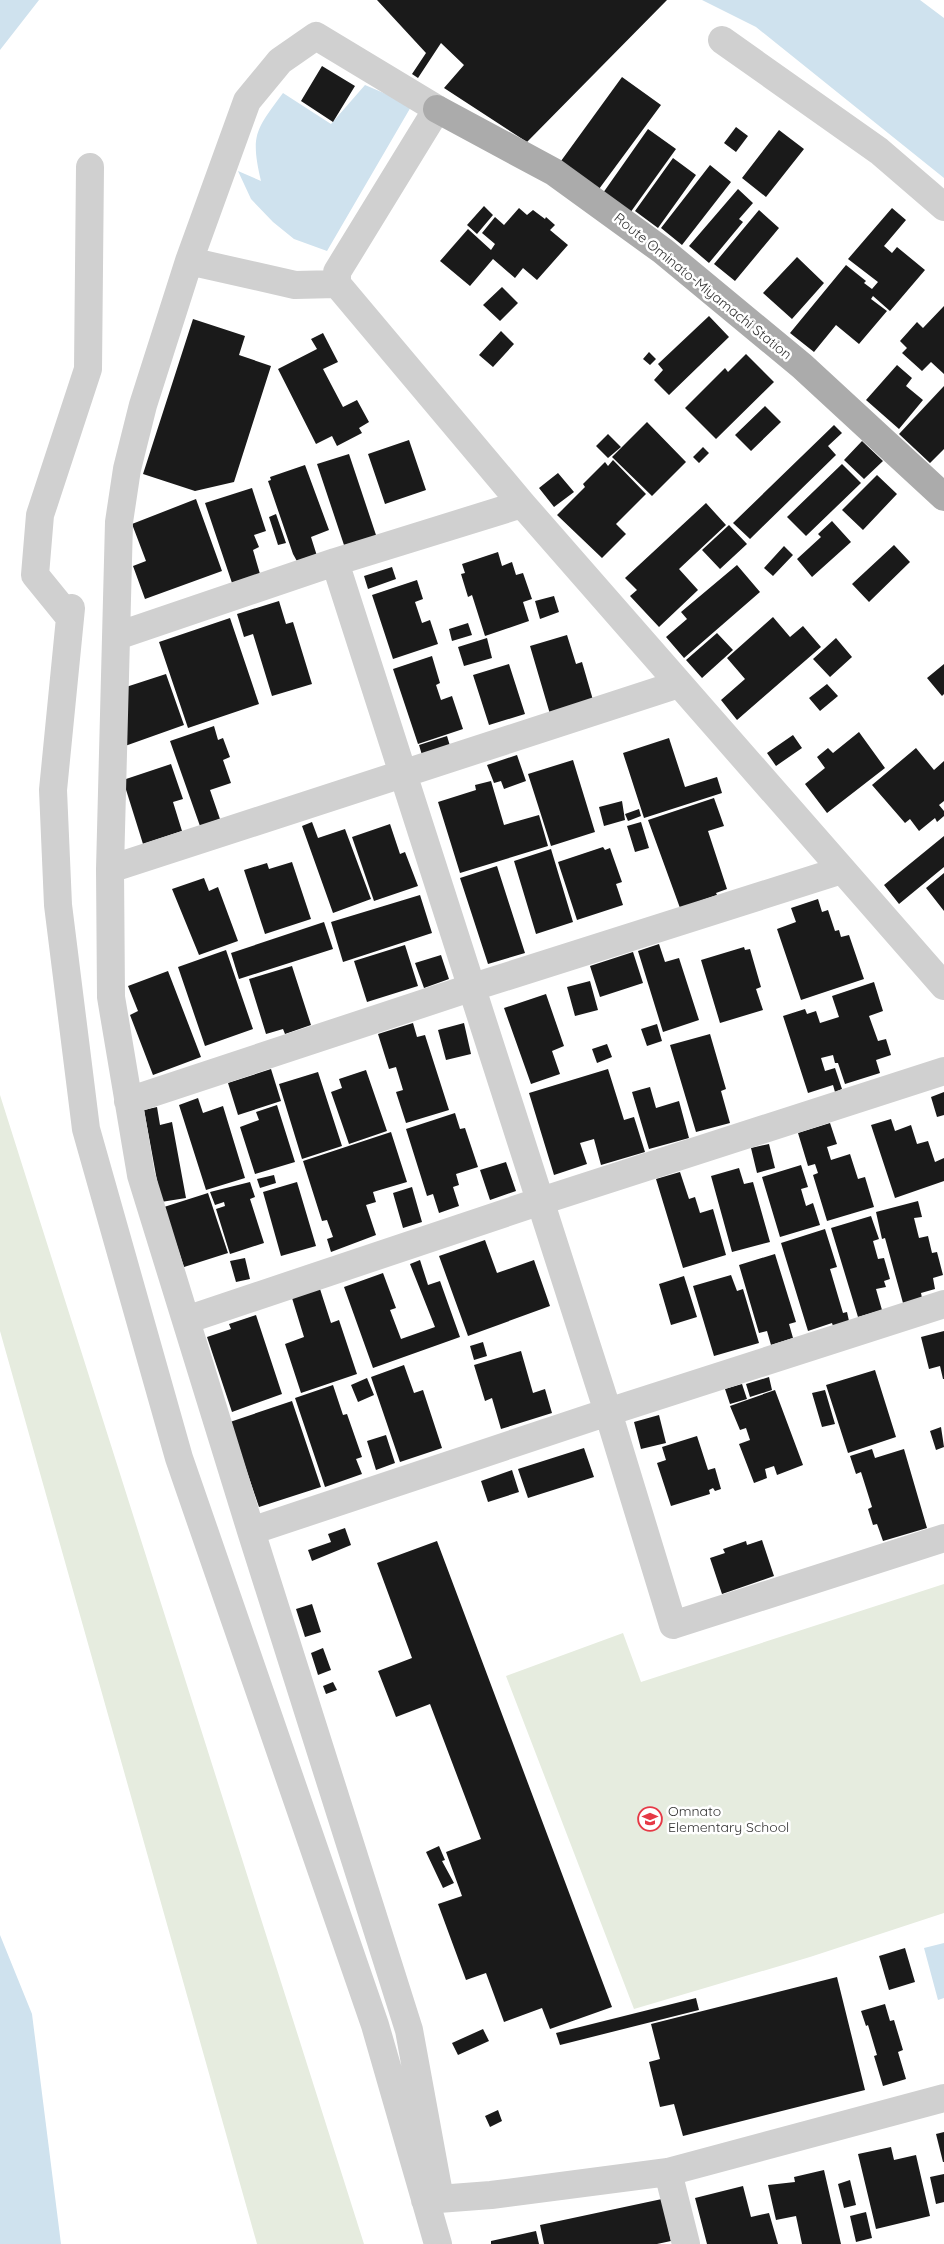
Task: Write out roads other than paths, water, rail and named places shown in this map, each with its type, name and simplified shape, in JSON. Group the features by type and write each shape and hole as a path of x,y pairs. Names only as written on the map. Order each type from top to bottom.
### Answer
{"main road":[{"name":"Route Ominato-Miyamachi Station","path":"436,109 554,172 663,251 802,366 944,498"}],"street":[{"path":"438,2244 409,2030 251,1531 141,1175 111,997 110,869 119,522 126,469 189,260 247,101 280,61 316,36 436,109 338,272 337,284 522,504 944,986"},
{"path":"722,40 879,151 944,207"},
{"path":"90,167 88,369 40,515 34,575 70,613 53,790 58,905 86,1129 179,1458 375,2025 432,2200"},
{"path":"189,260 296,285 337,284"},
{"path":"117,636 335,562 522,504"},
{"path":"335,562 470,988 608,1412 673,1625 944,1538"},
{"path":"110,869 680,684"},
{"path":"128,1101 470,988 842,870"},
{"path":"186,1320 540,1201 944,1071"},
{"path":"251,1531 608,1412 944,1304"},
{"path":"432,2200 491,2195 668,2172 944,2098"},
{"path":"668,2172 686,2244"}],"water":[{"path":"0,0 39,0 0,50"},
{"path":"702,0 920,0 944,18 944,178 756,27"},
{"path":"365,85 412,105 327,251 294,239 273,222 251,199 238,171 261,181 256,153 258,133 261,125 283,93 331,124"},
{"path":"0,1935 32,2014 61,2244 0,2244"},
{"path":"944,1943 944,1998 938,2000 924,1948"}],"place":[{"name":"Omnato Elementary School","path":"650,1819"}]}
